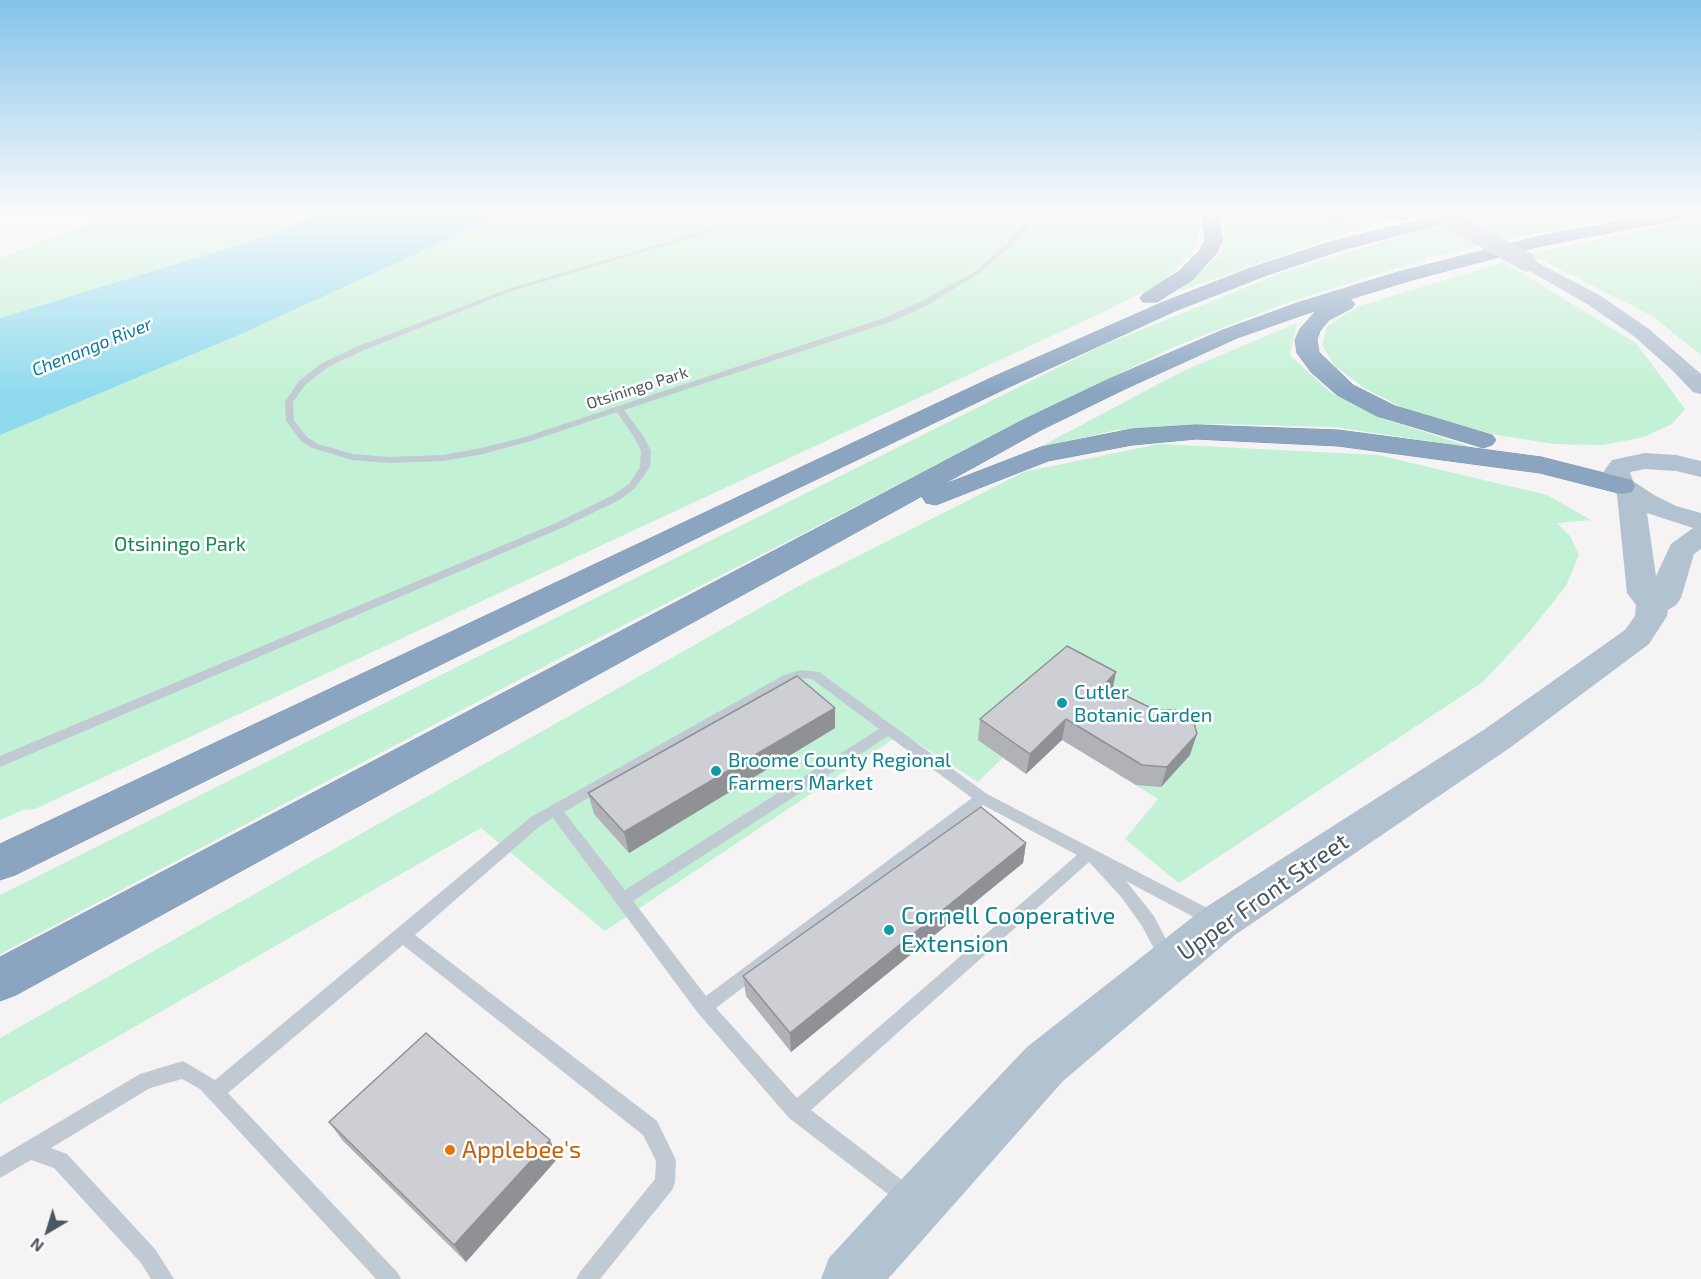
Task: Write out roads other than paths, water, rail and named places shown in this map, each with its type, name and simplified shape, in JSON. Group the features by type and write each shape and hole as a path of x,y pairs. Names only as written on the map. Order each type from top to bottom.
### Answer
{"highway":[{"path":"1001,382 1148,300 1187,274"},
{"path":"0,863 1001,382 1225,283 1253,274"},
{"path":"0,980 1032,425 1230,334 1304,307 1414,274"},
{"path":"1405,276 1322,316 1310,329 1306,340 1308,353 1319,367 1345,390 1358,398 1414,421 1624,482"},
{"path":"659,624 786,571 952,490 1041,455 1132,437 1196,432 1338,438 1529,463 1624,482"}],"main road":[{"path":"1548,274 1594,300 1642,333 1682,367 1701,387"},
{"path":"1652,605 1643,593 1624,482 1638,461 1662,461 1684,457 1701,450"},
{"path":"1662,461 1701,469"},
{"path":"1624,482 1666,512 1701,522"},
{"name":"Upper Front Street","path":"850,1279 916,1203 1045,1064 1219,922 1498,738 1625,647 1645,627 1651,616 1652,605 1665,598 1681,550 1701,535"}],"lane":[{"name":"Otsiningo Park","path":"561,274 400,332 325,365 302,382 289,402 290,421 304,439 315,446 352,457 389,460 443,458 483,451 620,410 852,333 923,304 973,274"},
{"path":"4,760 549,530 617,497 632,486 645,467 646,451 620,410"},
{"path":"214,1092 536,821 788,678 801,674 815,675 982,798 1219,922"},
{"path":"624,899 887,730"},
{"path":"704,1007 982,798"},
{"path":"555,810 704,1007 796,1111 916,1203"},
{"path":"1089,853 1128,893 1148,921 1170,963"},
{"path":"796,1111 1089,853"},
{"path":"403,935 650,1128 666,1160 665,1183 587,1279"},
{"path":"0,1168 146,1080 183,1071 206,1083 390,1279"},
{"path":"30,1150 60,1161 148,1256 163,1279"}],"water":[{"name":"Chenango River","path":"144,274 373,274 241,334 0,435 0,318"}],"place":[{"name":"Cutler Botanic Garden","path":"1062,703"},
{"name":"Broome County Regional Farmers Market","path":"716,771"},
{"name":"Cornell Cooperative Extension","path":"889,930"},
{"name":"Applebee's","path":"450,1150"}]}
